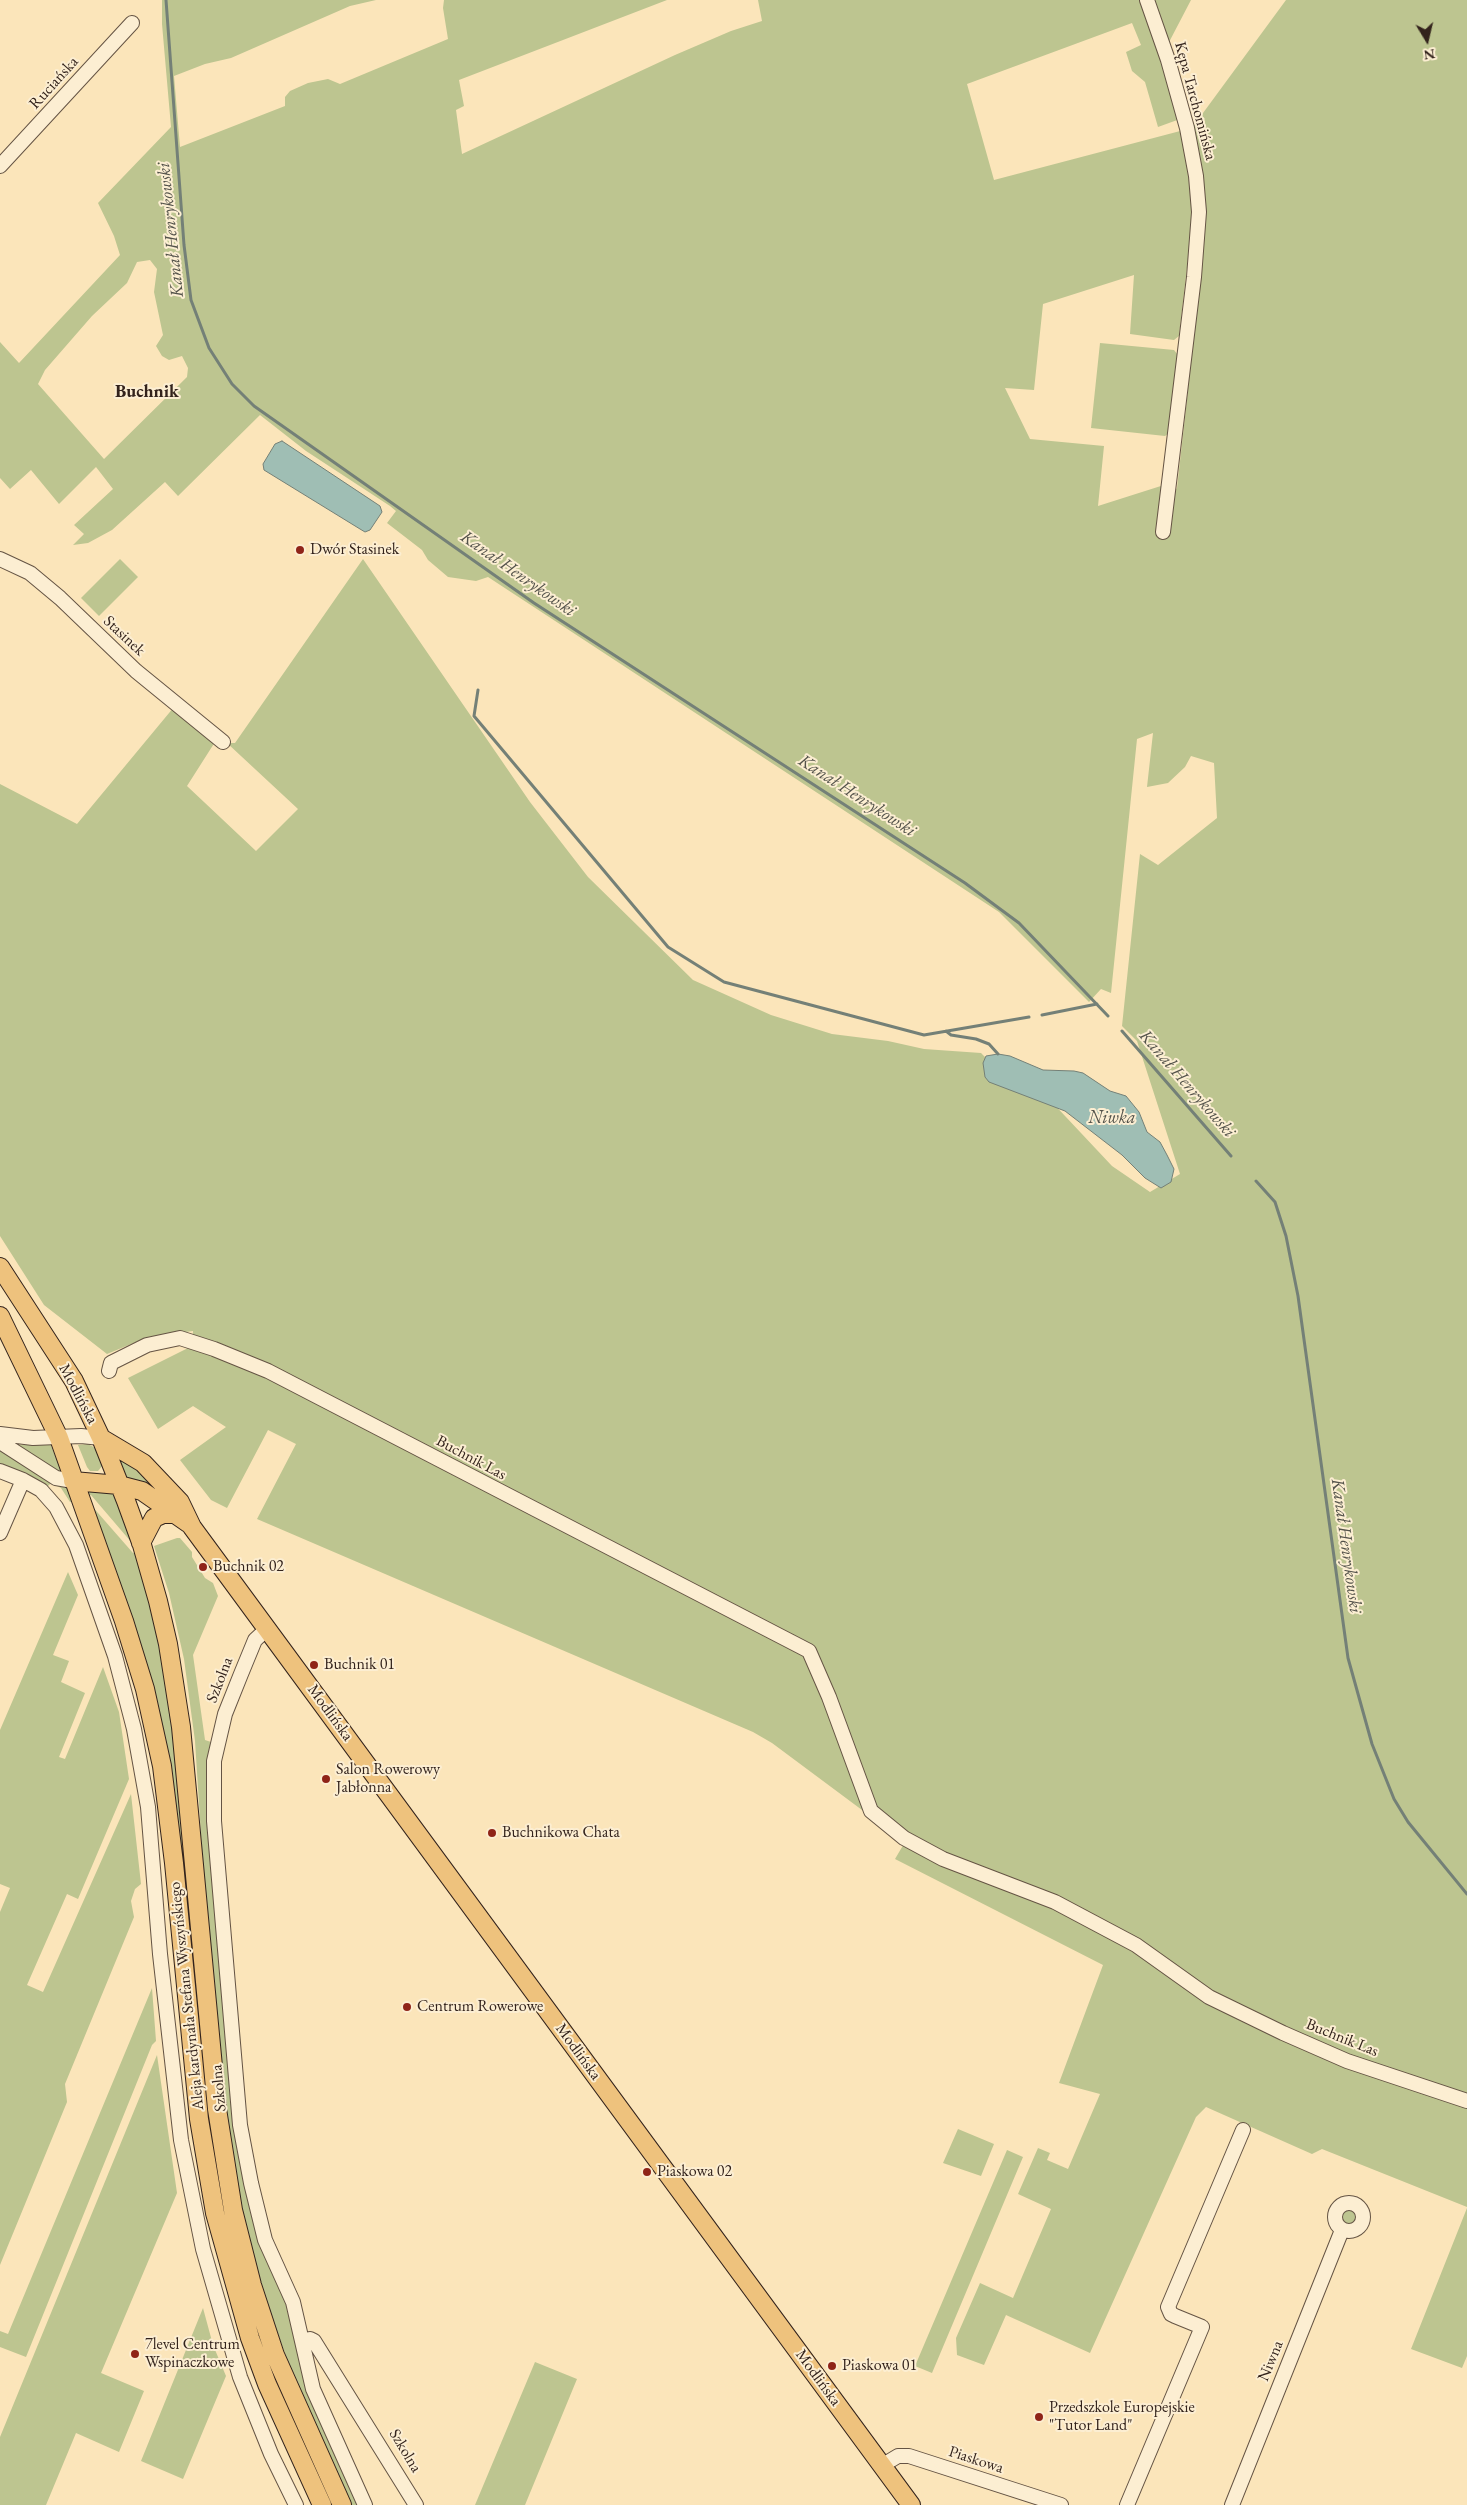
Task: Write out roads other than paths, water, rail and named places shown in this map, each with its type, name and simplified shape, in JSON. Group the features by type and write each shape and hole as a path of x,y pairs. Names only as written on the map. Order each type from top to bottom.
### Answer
{"main road":[{"name":"Modlińska","path":"0,1267 74,1381 101,1438 143,1463 180,1502 192,1527 911,2505"},
{"name":"Modlińska","path":"0,1316 59,1438"},
{"name":"Aleja kardynała Stefana Wyszyńskiego","path":"59,1438 124,1621 145,1689 162,1766 174,1863 199,2119 215,2213 250,2338 267,2384 322,2505"},
{"name":"Aleja kardynała Stefana Wyszyńskiego","path":"101,1438 141,1544 168,1644 179,1710 217,2109 233,2210 252,2285 275,2355 342,2505"},
{"name":"Modlińska","path":"73,1481 119,1485 142,1491 192,1527"},
{"path":"141,1544 154,1518 163,1514 176,1514"}],"street":[{"name":"Kępa Tarchomińska","path":"1147,0 1168,60 1187,128 1196,176 1199,212 1194,276 1163,532"},
{"name":"Ruciańska","path":"0,166 132,23"},
{"name":"Stasinek","path":"0,558 30,573 60,598 136,671 223,742"},
{"name":"Buchnik Las","path":"110,1367 147,1345 180,1338 214,1348 268,1370 809,1651 844,1735 871,1811 904,1838 943,1859 1031,1891 1089,1920 1136,1945 1209,1997 1347,2061 1467,2101"},
{"path":"33,1438 41,1429 45,1406"},
{"path":"0,1434 33,1438 80,1436 101,1438"},
{"path":"0,1442 56,1478 73,1481"},
{"path":"0,1471 23,1480 46,1494 66,1522 115,1656 134,1729 148,1807 160,1954 180,2140 203,2250 240,2377 271,2454 296,2505"},
{"path":"0,1533 23,1480"},
{"name":"Szkolna","path":"268,1628 255,1640 219,1736 214,1761 214,1821 240,2125 250,2183 265,2240 293,2302 302,2341 310,2339 314,2341 416,2505"},
{"path":"1127,2505 1202,2327 1174,2316 1168,2307 1243,2130"},
{"name":"Niwna","path":"1232,2505 1342,2230"},
{"path":"302,2341 313,2389 365,2505"},
{"name":"Piaskowa","path":"883,2465 898,2456 909,2456 1061,2505"}],"water":[{"path":"282,441 380,506 382,512 370,530 365,532 264,470 263,464 275,444"},
{"name":"Niwka","path":"998,1054 1010,1056 1043,1070 1083,1073 1110,1091 1126,1096 1139,1112 1147,1132 1160,1142 1167,1155 1174,1169 1171,1182 1161,1188 1145,1178 1122,1155 1065,1111 989,1082 985,1077 983,1063 986,1056"}],"waterway":[{"name":"Kanał Henrykowski","path":"166,0 184,245 191,300 209,348 232,384 254,406 534,603 965,883 1019,923 1108,1016"},
{"path":"478,690 474,716 668,947 724,982 924,1035 1029,1017"},
{"path":"1042,1015 1097,1004"},
{"path":"946,1031 951,1035 976,1039 989,1044 998,1054"},
{"name":"Kanał Henrykowski","path":"1122,1031 1231,1156"},
{"name":"Kanał Henrykowski","path":"1256,1181 1275,1202 1286,1236 1298,1296 1348,1658 1372,1744 1394,1799 1408,1822 1467,1894"}],"place":[{"name":"Dwór Stasinek","path":"300,550"},
{"name":"Buchnik 02","path":"203,1567"},
{"name":"Buchnik 01","path":"314,1665"},
{"name":"Salon Rowerowy Jabłonna","path":"326,1779"},
{"name":"Buchnikowa Chata","path":"492,1833"},
{"name":"Centrum Rowerowe","path":"407,2007"},
{"name":"Piaskowa 02","path":"647,2172"},
{"name":"7level Centrum Wspinaczkowe","path":"135,2354"},
{"name":"Piaskowa 01","path":"832,2366"},
{"name":"Przedszkole Europejskie \"Tutor Land\"","path":"1039,2417"}],"district":[{"name":"Buchnik","path":"147,392"}]}
